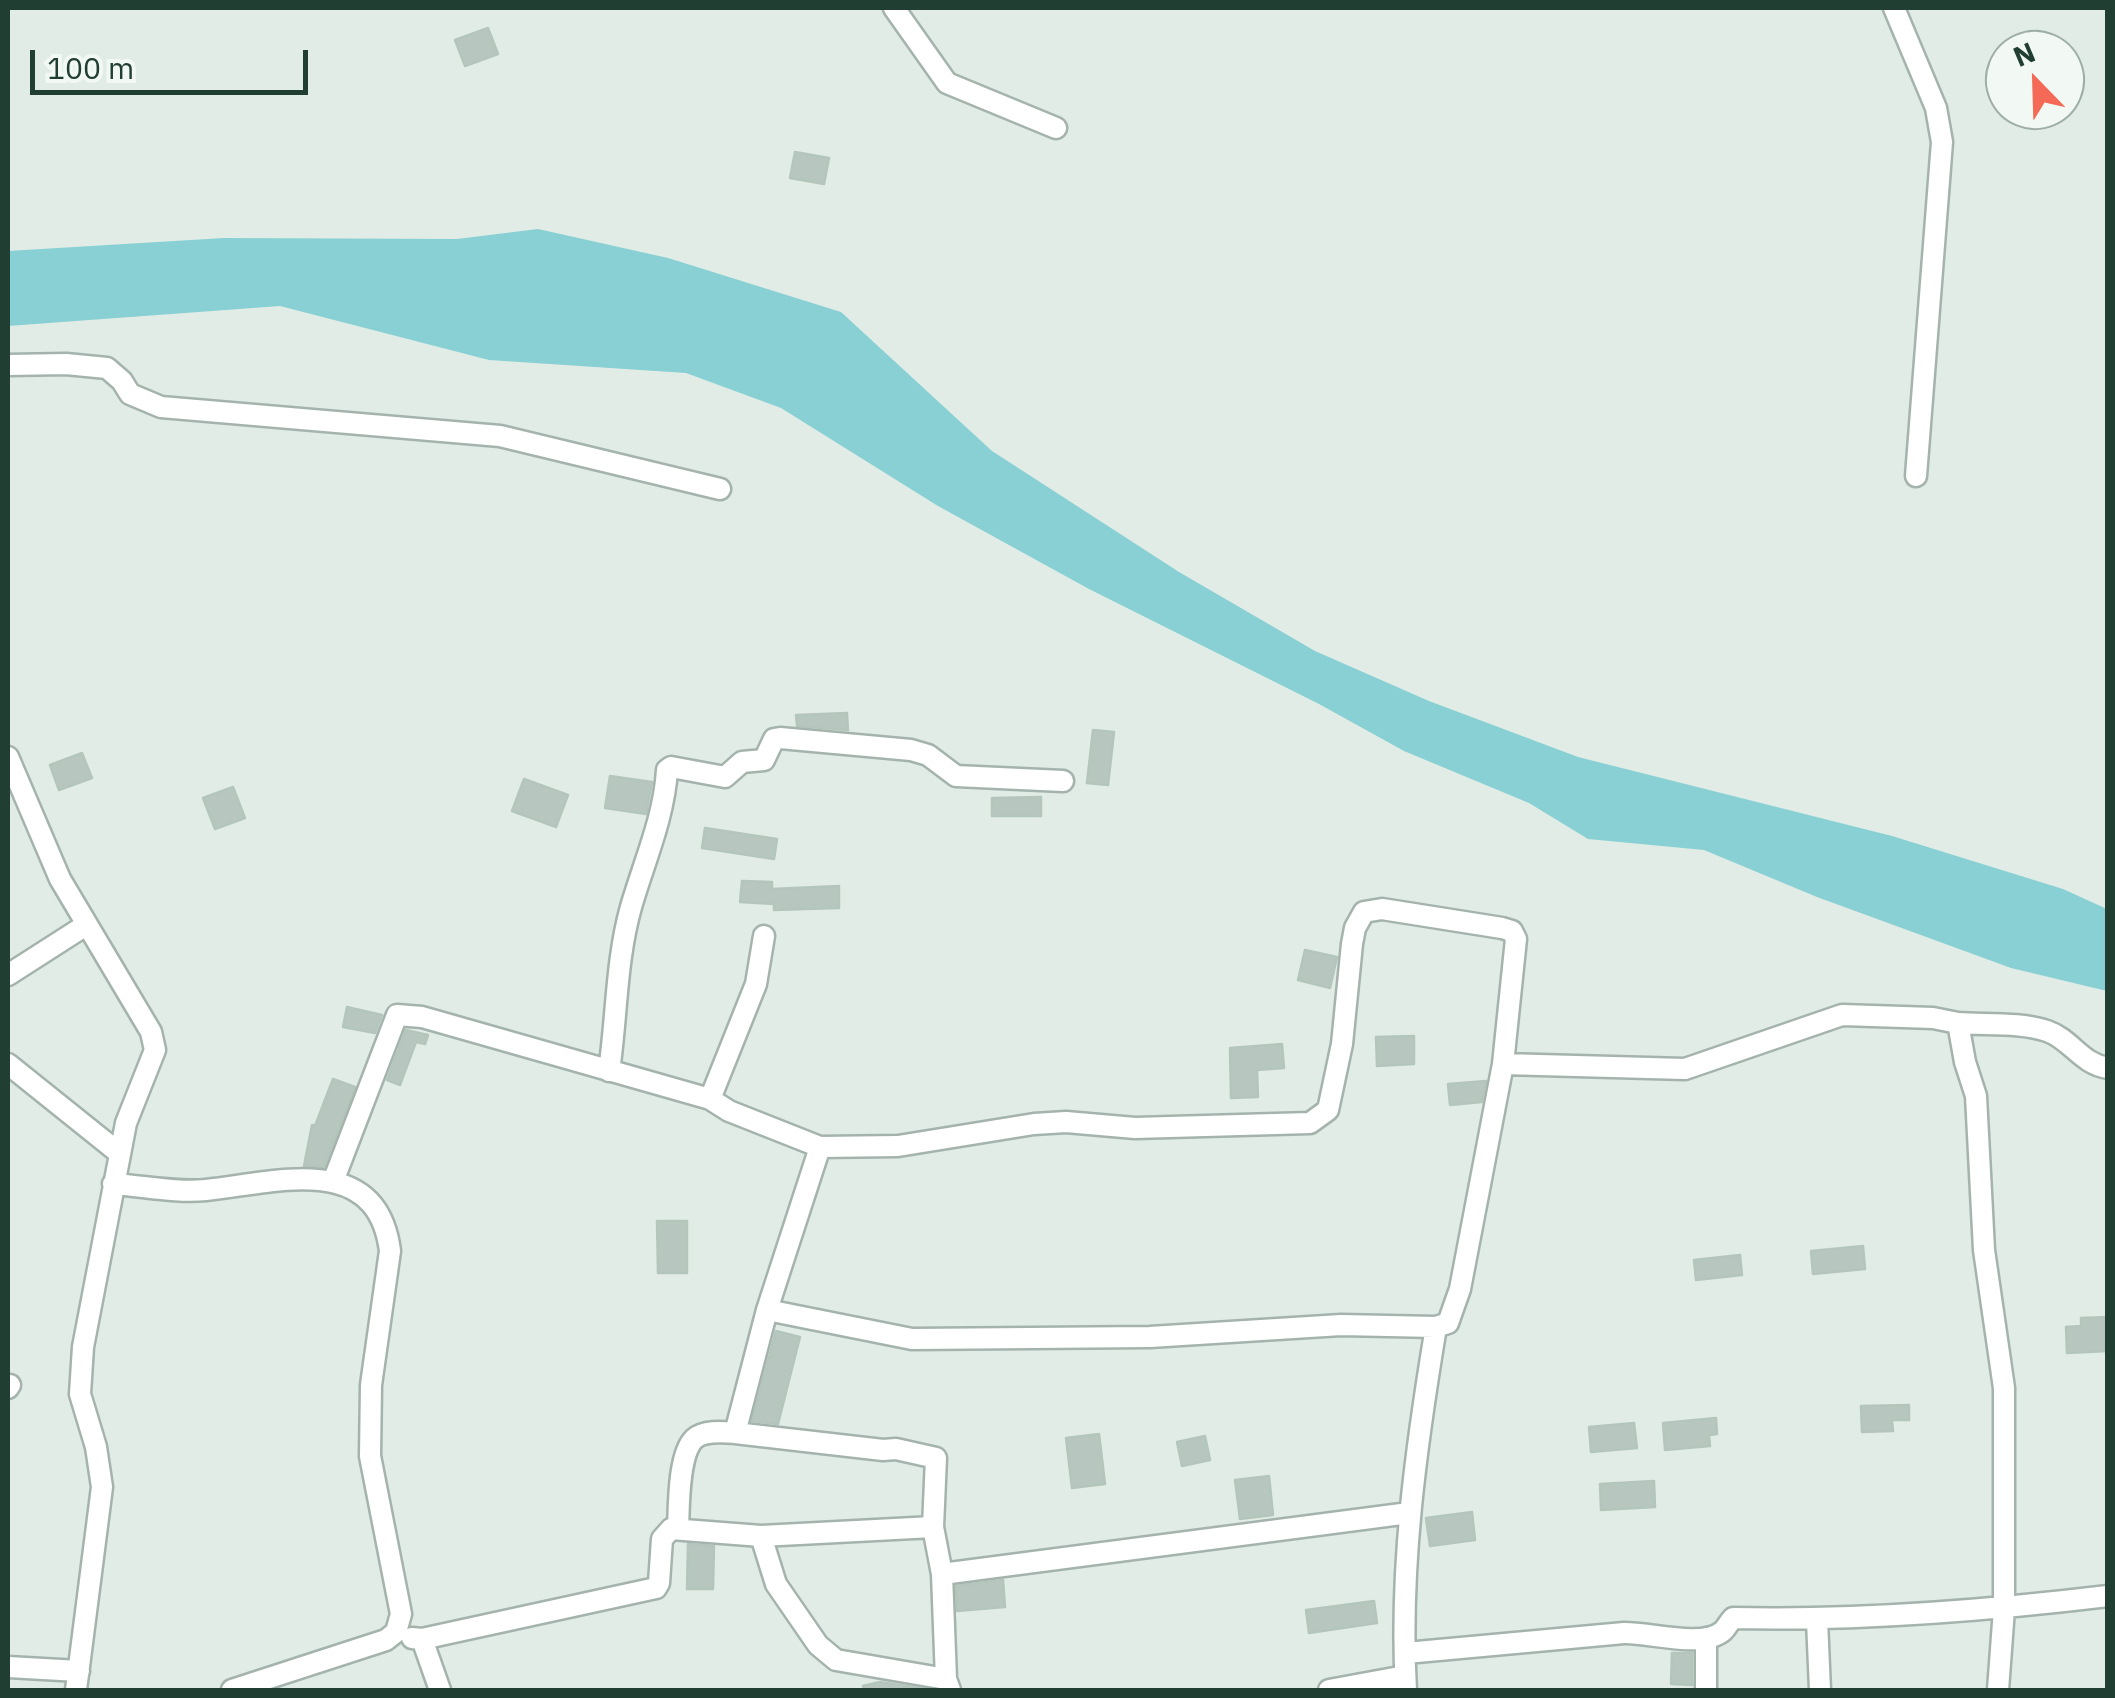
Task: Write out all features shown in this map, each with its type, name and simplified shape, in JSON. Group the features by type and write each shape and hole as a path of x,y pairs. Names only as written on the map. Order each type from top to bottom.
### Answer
{"street":[{"path":"894,8 946,82 1056,128"},
{"path":"1894,8 1936,108 1942,142 1916,476"},
{"path":"8,365 107,368 130,394 161,407 500,436 720,490"},
{"path":"609,1071 619,963 630,908 648,856 667,770 671,767 725,777 742,762 764,760 774,739 780,738 911,750 928,755 956,776 1062,781"},
{"path":"8,757 60,879 150,1032 155,1050 126,1123 83,1346 80,1394 96,1447 102,1487 78,1681 8,1668"},
{"path":"334,1178 396,1015 422,1018 710,1100 820,1147 898,1146 1066,1122 1134,1128 1288,1126 1318,1120 1328,1110 1342,1044 1355,928 1368,910 1406,912 1512,931 1516,938 1503,1064 1460,1289 1448,1323 1436,1327 1341,1326 1150,1337 912,1339 767,1310"},
{"path":"8,976 86,925"},
{"path":"710,1100 756,984 764,936"},
{"path":"1503,1064 1686,1069 1842,1015 1934,1018 2046,1031 2087,1062 2108,1068"},
{"path":"1958,1023 1976,1096 1984,1250 2004,1388 2004,1608 1998,1690"},
{"path":"8,1064 119,1153"},
{"path":"735,1432 767,1310 820,1147"},
{"path":"113,1184 201,1190 255,1182 334,1178 370,1204 383,1218 388,1235 390,1251 372,1385 370,1456 401,1614 396,1632 386,1640 232,1690"},
{"path":"1328,1690 1405,1683 1409,1513 1436,1327"},
{"path":"678,1529 683,1470 691,1444 702,1435 735,1432 884,1450 896,1448 936,1458 932,1528 942,1574 948,1685 836,1660 818,1645 776,1584 761,1536"},
{"path":"942,1574 1409,1513"},
{"path":"396,1632 422,1639 656,1588 660,1584 662,1539 664,1534 678,1529 761,1536 932,1528"},
{"path":"1406,1653 1639,1632 1655,1638 1706,1638 1724,1630 1733,1618 1817,1620 2004,1608 2108,1596"},
{"path":"1817,1620 1820,1690"},
{"path":"1706,1638 1706,1690"},
{"path":"422,1639 440,1690"}],"water":[{"path":"538,229 668,258 841,312 992,451 1179,572 1315,651 1429,701 1578,757 1892,836 2063,889 2107,909 2107,991 2011,968 1817,897 1704,850 1588,839 1529,803 1404,751 1089,589 938,506 781,408 686,373 489,360 280,306 8,326 8,251 224,238 457,239"}],"building":[{"path":"488,28 498,54 465,66 455,40"},
{"path":"795,152 829,158 824,184 790,178"},
{"path":"847,713 848,730 797,726 796,715"},
{"path":"1093,730 1114,732 1108,785 1087,783"},
{"path":"82,753 92,778 59,790 50,765"},
{"path":"610,776 652,782 646,814 605,808"},
{"path":"524,779 568,795 556,827 512,811"},
{"path":"233,787 245,818 215,829 203,798"},
{"path":"1041,797 1041,816 992,816 992,798"},
{"path":"705,828 777,839 774,859 702,848"},
{"path":"742,881 772,882 772,889 839,886 839,908 774,910 774,904 740,902"},
{"path":"1305,950 1337,957 1330,988 1298,980"},
{"path":"347,1007 382,1015 375,1033 343,1027"},
{"path":"406,1030 428,1035 425,1044 416,1042 400,1085 387,1080"},
{"path":"1414,1036 1414,1064 1377,1066 1376,1037"},
{"path":"1282,1044 1284,1068 1257,1070 1258,1097 1231,1098 1230,1048"},
{"path":"333,1079 355,1087 324,1167 304,1166 312,1125 315,1126"},
{"path":"1486,1081 1482,1102 1450,1105 1448,1084"},
{"path":"657,1221 687,1221 687,1273 658,1273"},
{"path":"1863,1246 1865,1269 1813,1274 1811,1251"},
{"path":"1740,1255 1742,1275 1696,1280 1694,1260"},
{"path":"2108,1317 2108,1351 2067,1353 2066,1327 2081,1326 2081,1318"},
{"path":"776,1331 800,1337 778,1424 752,1421"},
{"path":"1909,1405 1909,1420 1892,1420 1893,1431 1862,1432 1861,1406"},
{"path":"1716,1418 1717,1434 1709,1435 1710,1446 1665,1450 1663,1423"},
{"path":"1634,1423 1637,1448 1591,1452 1589,1427"},
{"path":"1099,1434 1105,1484 1072,1488 1066,1438"},
{"path":"1205,1436 1210,1460 1182,1466 1177,1442"},
{"path":"1269,1476 1273,1515 1240,1519 1235,1480"},
{"path":"1654,1481 1655,1507 1601,1510 1600,1484"},
{"path":"1472,1512 1475,1540 1430,1546 1426,1518"},
{"path":"688,1544 714,1546 713,1589 687,1589"},
{"path":"1003,1580 1005,1607 957,1611 956,1586"},
{"path":"1374,1601 1377,1623 1309,1633 1306,1610"},
{"path":"1672,1653 1692,1653 1692,1685 1671,1684"},
{"path":"880,1682 932,1690 864,1690 863,1686"}]}
